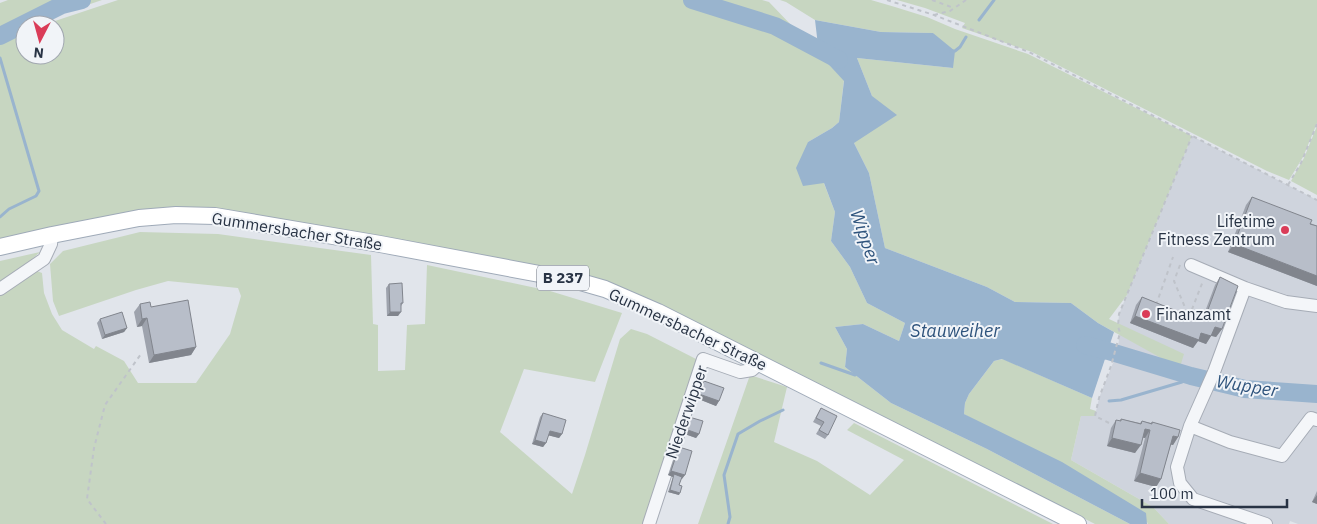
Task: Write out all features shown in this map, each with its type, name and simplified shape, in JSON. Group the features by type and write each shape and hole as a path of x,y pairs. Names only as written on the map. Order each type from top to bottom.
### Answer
{"main road":[{"name":"Gummersbacher Straße","path":"0,247 139,218 176,215 215,216 577,281 605,289 658,312 1078,524"}],"street":[{"path":"0,289 44,260 51,244 52,235"},
{"path":"1186,263 1245,288 1286,302 1317,306"},
{"path":"1245,288 1214,372 1190,426 1177,467 1180,483 1193,498 1266,524"},
{"name":"Niederwipper","path":"649,524 702,359 740,372 752,370 760,363"},
{"path":"1190,426 1230,442 1282,456 1311,418 1317,420"}],"path":[{"path":"886,0 934,15 1028,52 1317,200"},
{"path":"932,0 955,8"},
{"path":"934,15 950,11 966,0"},
{"path":"1288,185 1317,124"},
{"path":"1109,423 1095,416 1120,333 1118,326 1119,314 1192,136"},
{"path":"1156,307 1173,257"},
{"path":"1186,263 1174,281 1189,317"},
{"path":"1184,321 1189,317 1207,272"},
{"path":"106,524 87,499 94,448 106,405 141,354"}],"shaded area":[{"path":"1192,136 1317,200 1317,524 1298,524 1290,521 1289,524 1169,524 1153,507 1071,460 1081,416 1095,416 1099,398 1117,353 1120,333 1118,326 1119,314"}],"green space":[{"path":"8,0 102,0 58,15 15,15 15,24 0,30 0,3"},
{"path":"118,0 762,0 769,2 844,80 839,122 808,142 835,212 831,241 850,267 867,303 905,323 899,341 863,324 835,327 847,349 845,367 891,403 987,449 1130,524 1095,524 633,292 571,274 218,211 0,240 0,39 15,31 15,65 65,65 65,18"},
{"path":"780,0 871,0 927,17 955,29 1028,54 1192,136 1127,295 1109,319 1184,354 1180,367 1098,323 1071,303 1015,302 987,287 885,248 869,173 854,143 872,96 857,58 953,68 933,33 881,32 815,20"},
{"path":"897,0 1317,0 1317,123 1303,157 1289,180 1267,171 1032,52 962,28 965,23"},
{"path":"1317,126 1317,195 1291,181 1304,158"},
{"path":"140,232 218,234 371,255 373,324 378,325 378,371 405,370 407,325 425,324 427,265 550,291 622,313 595,382 524,369 500,432 572,494 620,339 631,329 647,334 698,360 644,524 0,524 0,292 37,271 42,273 44,293 52,314 62,330 94,349 96,346 124,361 138,383 196,383 230,334 241,296 238,288 168,281 59,316 53,301 50,264 63,251"},
{"path":"40,252 8,281 0,286 0,261"},
{"path":"1003,359 1092,398 1090,409 1096,411 1095,416 1081,416 1071,460 1153,507 1169,524 1147,524 964,414 965,403 969,394 994,361"},
{"path":"750,375 787,387 774,442 817,461 870,495 904,460 847,430 854,423 1053,524 698,524"}],"water":[{"name":"Stauweiher","path":"815,20 881,32 933,33 955,51 953,68 857,58 872,96 897,115 854,143 869,173 885,248 987,287 1015,302 1071,303 1114,332 1092,398 1002,359 994,361 969,394 965,403 964,414 1062,462 1146,513 1147,524 1130,524 987,449 891,403 845,367 847,349 835,327 863,324 899,341 905,323 867,303 850,267 831,241 835,212 824,183 803,186 796,168 808,142 839,122 844,81 819,54"}],"building":[{"path":"1252,197 1312,220 1310,224 1317,226 1317,276 1234,244"},
{"name":"Finanzamt","path":"1220,277 1238,286 1222,329 1215,327 1211,336 1201,333 1199,340 1135,316 1142,297 1199,320 1206,315"},
{"path":"402,283 403,303 401,303 401,312 390,312 389,284"},
{"path":"188,300 196,347 154,355 147,318 142,319 140,304 150,302 151,307"},
{"path":"122,312 127,328 105,335 100,319"},
{"path":"704,381 724,388 719,401 699,394"},
{"path":"821,408 837,416 828,435 819,430 824,422 816,418"},
{"path":"543,413 566,420 562,434 550,431 546,443 535,440"},
{"path":"689,417 703,421 699,434 685,429"},
{"path":"1121,419 1141,424 1142,421 1152,424 1152,422 1180,430 1178,437 1173,436 1161,479 1140,473 1150,430 1145,429 1141,445 1112,438 1116,420 1121,421"},
{"path":"679,447 692,451 685,475 671,471"},
{"path":"674,474 682,477 679,485 682,486 680,493 670,490"}],"waterway":[{"name":"Wipper","path":"60,0 62,5"},
{"name":"Wipper","path":"0,36 62,5 82,0"},
{"name":"Wipper","path":"692,0 775,26 839,60"},
{"path":"979,20 994,0"},
{"path":"951,51 955,51 960,47 966,37"},
{"path":"0,58 39,191 36,196 9,209 0,217"},
{"name":"Wupper","path":"1085,345 1191,376 1245,389 1317,394"},
{"path":"821,363 855,375 858,373"},
{"path":"1109,401 1121,400 1182,382 1191,376"},
{"path":"728,524 730,517 724,475 738,434 783,410"}],"place":[{"name":"Lifetime Fitness Zentrum","path":"1285,230"},
{"name":"Finanzamt","path":"1146,314"}]}
